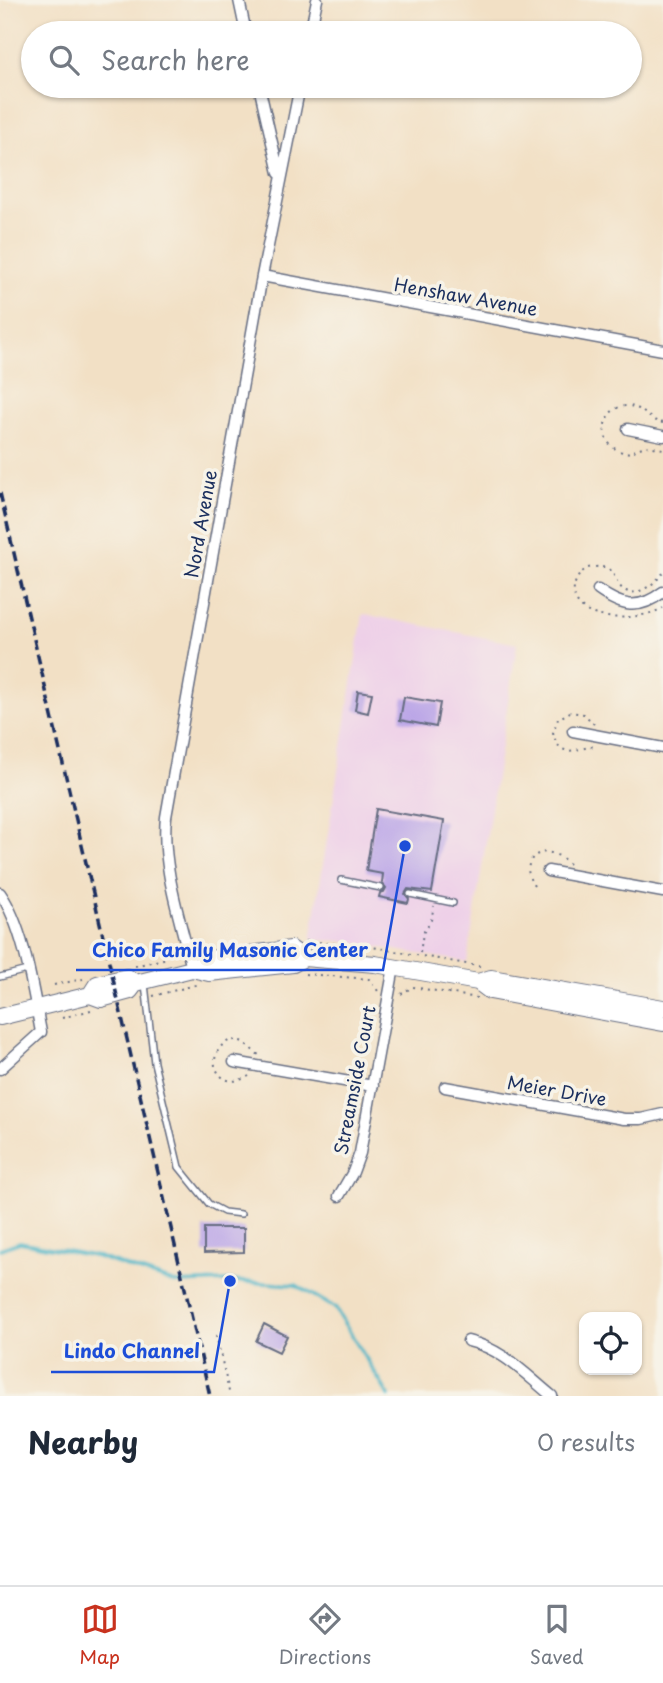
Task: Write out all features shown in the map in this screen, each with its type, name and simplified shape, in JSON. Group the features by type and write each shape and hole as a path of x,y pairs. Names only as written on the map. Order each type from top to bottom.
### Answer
{"main road":[{"path":"0,1017 36,1008 91,1002 97,985 127,977 142,987 192,969 209,973 293,964 304,958 350,960 478,982 490,991 663,1023"},
{"path":"478,982 491,978 663,1008"}],"street":[{"path":"239,0 243,21"},
{"path":"313,21 317,0"},
{"path":"262,98 281,179"},
{"name":"Nord Avenue","path":"192,969 168,865 165,827 262,276 298,98"},
{"name":"Henshaw Avenue","path":"262,276 663,350"},
{"path":"628,429 663,436"},
{"path":"598,590 616,602 631,605 649,600 663,592"},
{"path":"573,731 663,748"},
{"path":"548,871 663,892"},
{"path":"0,893 9,905 17,928 41,1032 0,1069"},
{"name":"Streamside Court","path":"338,1196 353,1172 360,1153 394,967"},
{"path":"234,1062 373,1086"},
{"name":"Meier Drive","path":"445,1087 624,1119 641,1119 663,1114"},
{"path":"468,1341 498,1352 552,1396"}],"lane":[{"path":"341,880 381,888"},
{"path":"410,894 453,902"},
{"path":"0,977 27,970"},
{"path":"142,987 154,1063 179,1167 209,1203 223,1212 241,1214"}],"path":[{"path":"419,955 423,933 431,920 435,899"},
{"path":"299,974 369,979 378,992"},
{"path":"142,987 202,984"},
{"path":"398,1000 400,995 413,987 484,999"},
{"path":"62,1018 91,1002"},
{"path":"253,1076 238,1081 223,1078 216,1071 215,1056 222,1045 234,1040 243,1042 260,1055"},
{"path":"346,1070 354,1072 366,1062"},
{"path":"350,1093 358,1105"},
{"path":"216,1335 230,1396"}],"shaded area":[{"path":"363,614 517,644 467,962 341,941 311,940"}],"building":[{"path":"358,691 372,693 368,713 355,710"},
{"path":"404,697 440,703 436,727 400,720"},
{"path":"376,809 444,821 432,892 408,889 405,894 409,899 408,903 379,897 386,888 382,883 383,874 366,871"},
{"path":"204,1228 244,1228 244,1252 204,1253"},
{"path":"264,1324 287,1336 279,1352 256,1341"}],"waterway":[{"path":"0,1249 20,1242 98,1257 175,1283 230,1281 296,1285 335,1308 389,1396"}],"railway":[{"path":"0,493 210,1396"}],"place":[{"name":"Chico Family Masonic Center","path":"405,846"},
{"name":"Lindo Channel","path":"230,1281"}]}
